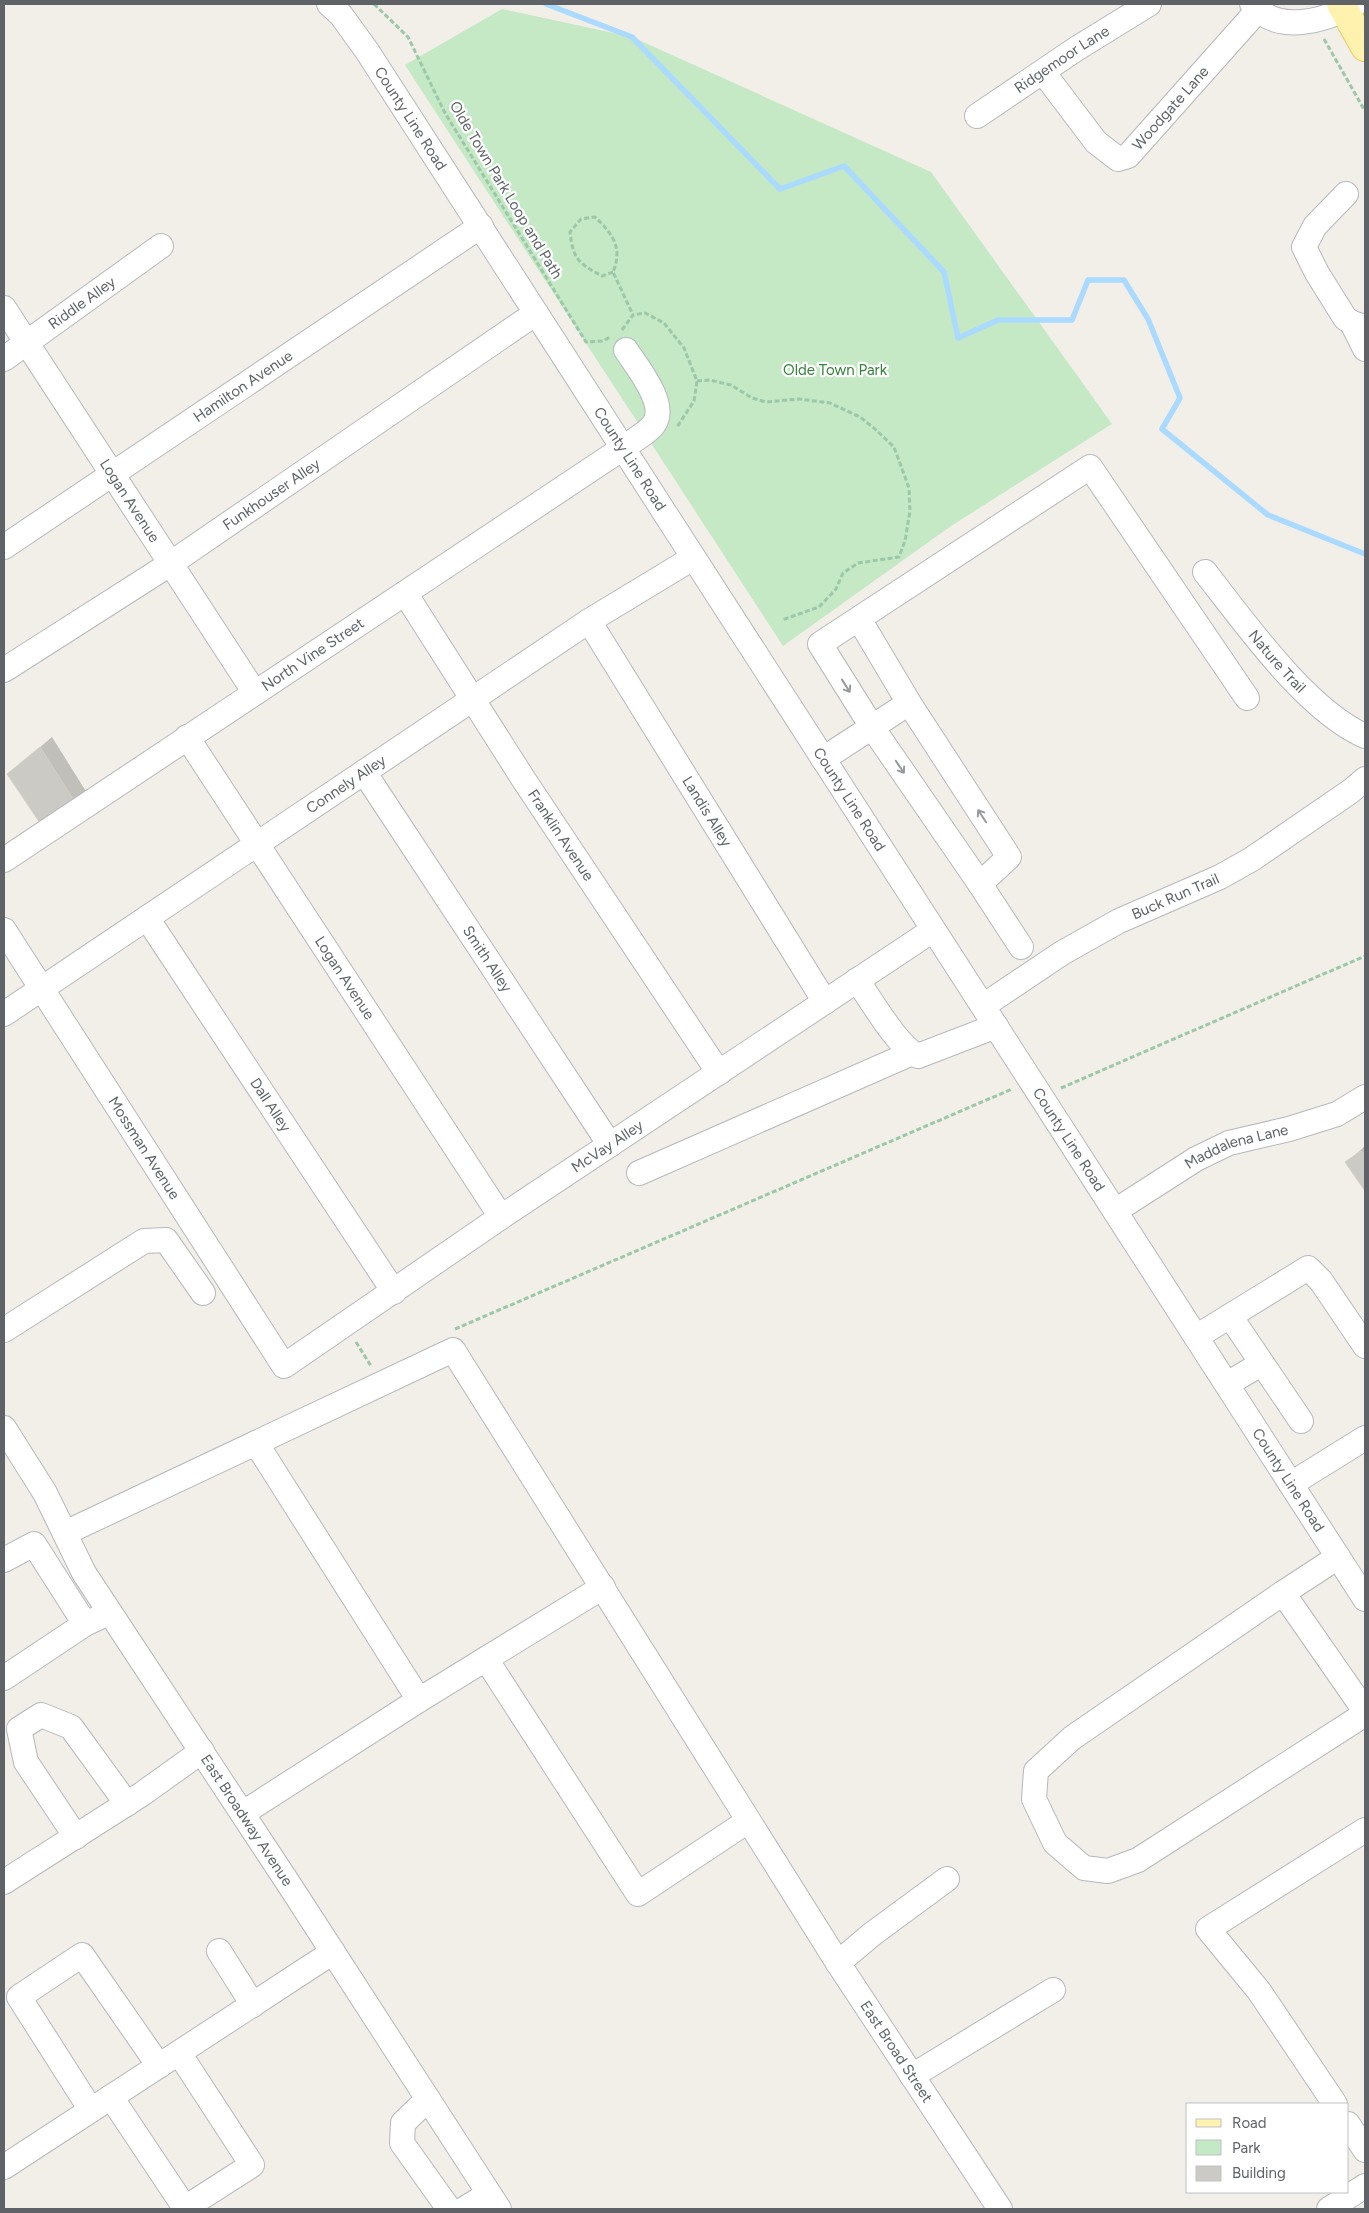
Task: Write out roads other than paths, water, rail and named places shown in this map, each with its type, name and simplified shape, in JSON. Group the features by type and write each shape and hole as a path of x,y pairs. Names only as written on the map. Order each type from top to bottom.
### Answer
{"main road":[{"path":"1347,6 1365,46"}],"street":[{"name":"County Line Road","path":"329,4 341,15 367,51 481,226 1365,1599"},
{"name":"Ridgemoor Lane","path":"977,116 1149,4"},
{"path":"1255,7 1277,21 1304,24 1347,6"},
{"name":"Woodgate Lane","path":"1043,72 1096,142 1118,160 1128,156 1255,7"},
{"path":"1346,194 1315,226 1304,247 1317,273 1345,318 1359,325 1365,349"},
{"name":"Hamilton Avenue","path":"4,547 481,226"},
{"name":"Riddle Alley","path":"4,359 161,246"},
{"name":"Logan Avenue","path":"4,308 254,692"},
{"name":"Funkhouser Alley","path":"4,670 170,564 536,313"},
{"name":"North Vine Street","path":"4,860 623,448 654,424 659,411 655,397 626,350"},
{"path":"1021,947 872,727 820,644 1090,468 1247,698"},
{"name":"Connely Alley","path":"4,1014 589,621 693,558"},
{"name":"Nature Trail","path":"1205,572 1260,642 1298,684 1331,714 1365,736"},
{"name":"Franklin Avenue","path":"405,593 524,780 719,1073"},
{"path":"859,619 909,703 1009,856 980,884"},
{"name":"Landis Alley","path":"589,621 825,1002"},
{"path":"823,759 909,703"},
{"name":"Logan Avenue","path":"187,737 501,1217"},
{"name":"Smith Alley","path":"364,772 610,1145"},
{"name":"Buck Run Trail","path":"983,1006 1062,953 1118,921 1220,877 1252,859 1351,791 1365,779"},
{"name":"Dall Alley","path":"148,918 394,1292"},
{"name":"Mossman Avenue","path":"4,930 284,1366"},
{"name":"McVay Alley","path":"284,1366 346,1326 501,1217 934,930"},
{"path":"857,980 902,1043 918,1056 996,1026"},
{"path":"639,1173 912,1053"},
{"name":"Maddalena Lane","path":"1115,1211 1196,1159 1230,1143 1289,1129 1337,1114 1365,1097"},
{"path":"4,1330 144,1241 166,1240 203,1293"},
{"path":"1196,1337 1308,1268 1321,1281 1365,1346"},
{"path":"1230,1316 1301,1421"},
{"name":"East Broad Street","path":"256,1443 453,1350 604,1587 794,1894 1000,2209"},
{"path":"1227,1384 1261,1364"},
{"name":"East Broadway Avenue","path":"4,1428 45,1493 84,1573 243,1813 494,2202"},
{"path":"1291,1484 1365,1438"},
{"path":"65,1533 256,1443 419,1700"},
{"path":"4,1560 34,1544 85,1624"},
{"path":"1282,1593 1365,1712 1138,1860 1108,1871 1084,1868 1055,1843 1034,1799 1036,1771 1072,1738 1282,1593 1338,1557"},
{"path":"243,1813 419,1700 604,1587"},
{"path":"4,1678 85,1624 110,1612"},
{"path":"486,1659 638,1894 748,1821"},
{"path":"76,1836 26,1762 20,1729 41,1715 71,1727 127,1804"},
{"path":"4,1882 127,1804 202,1751"},
{"path":"1334,2103 1259,1991 1208,1929 1365,1830"},
{"path":"838,1963 947,1879"},
{"path":"219,1951 253,2005"},
{"path":"4,2167 333,1952"},
{"path":"159,2066 82,1955 19,1997 101,2104 185,2208 252,2165 179,2053"},
{"path":"912,2076 1053,1990"},
{"path":"428,2099 403,2123 402,2143 449,2209"},
{"path":"1349,2126 1365,2150"},
{"path":"1329,2209 1365,2186"},
{"path":"464,2209 494,2202"}],"waterway":[{"path":"546,4 632,37 780,189 844,166 944,272 958,338 998,320 1072,320 1088,280 1124,280 1148,319 1180,398 1162,429 1268,515 1365,554"}],"park label":[{"name":"Olde Town Park","path":"835,370"}]}
